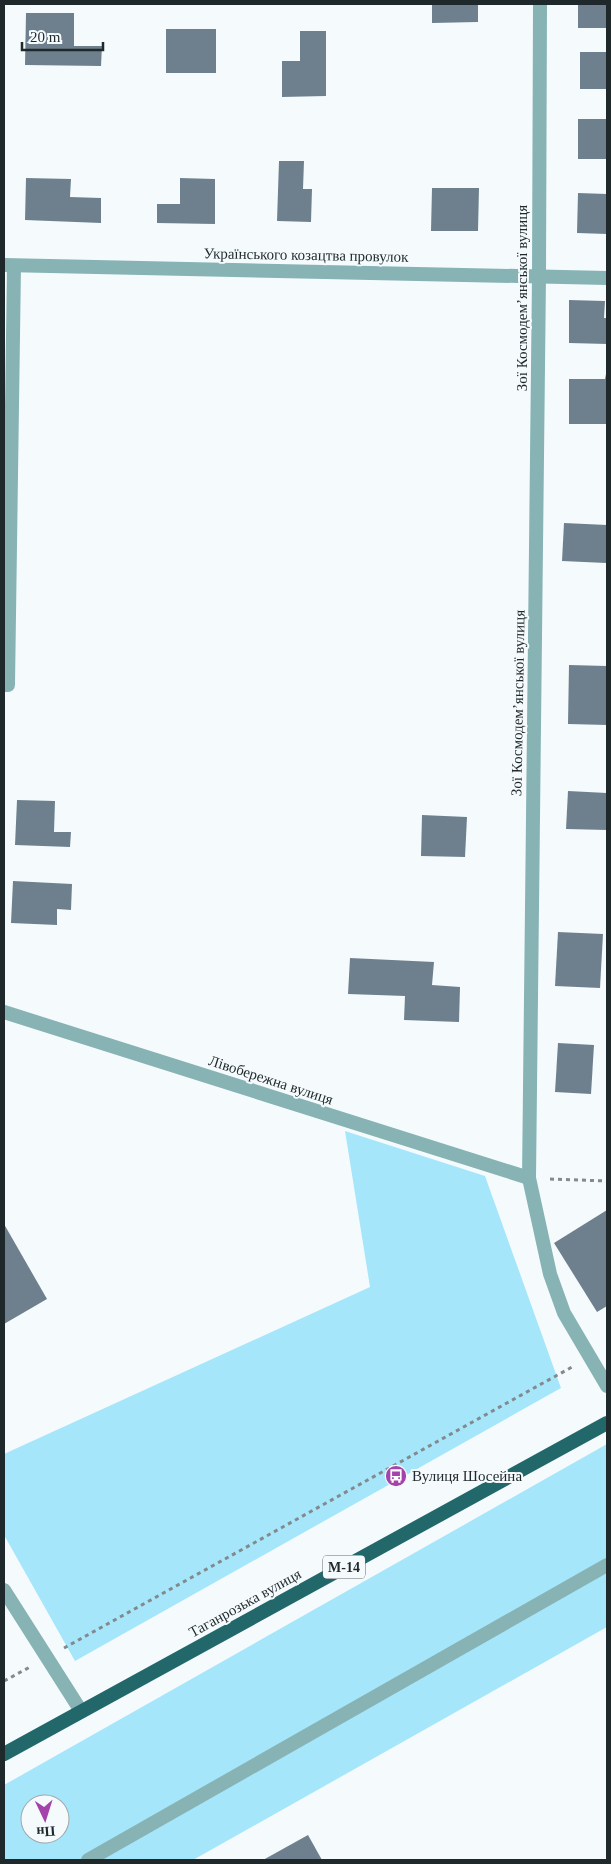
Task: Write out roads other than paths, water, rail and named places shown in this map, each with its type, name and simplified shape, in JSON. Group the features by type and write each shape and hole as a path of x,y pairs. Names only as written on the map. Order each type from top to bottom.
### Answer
{"highway":[{"name":"Таганрозька вулиця","path":"4,1754 607,1423"}],"street":[{"name":"Зої Космодем’янської вулиця","path":"540,4 539,276 529,1178 553,1282 564,1313 607,1386"},
{"name":"Українського козацтва провулок","path":"9,266 607,278"},
{"path":"4,685 8,685 9,266"},
{"name":"Лівобережна вулиця","path":"4,1012 529,1178"},
{"path":"88,1860 607,1565"},
{"path":"4,1590 81,1711"}],"place":[{"name":"Вулиця Шосейна","path":"396,1476"}]}
